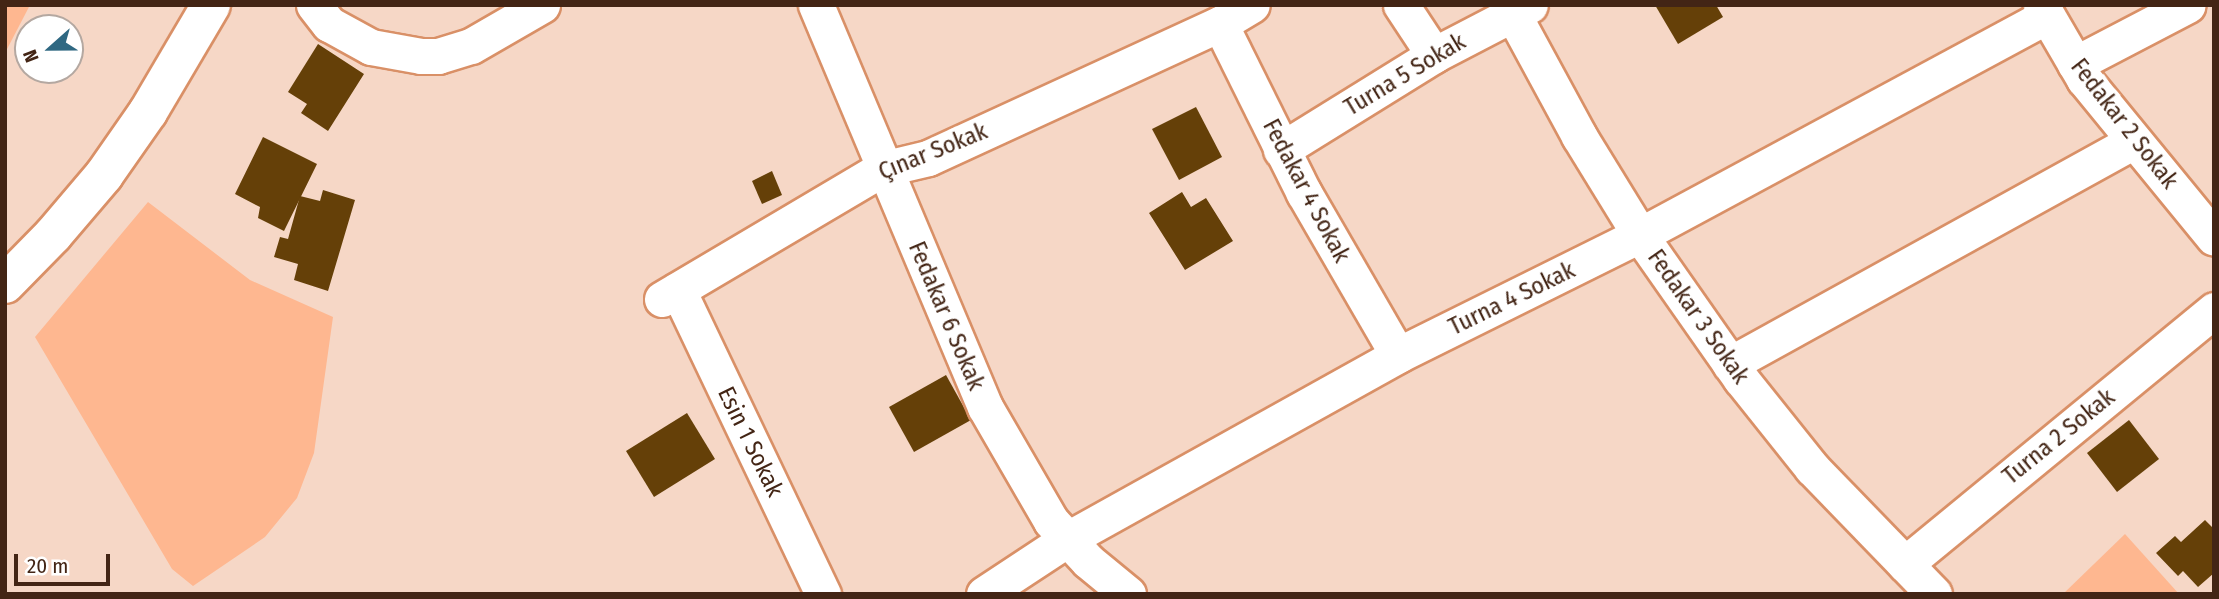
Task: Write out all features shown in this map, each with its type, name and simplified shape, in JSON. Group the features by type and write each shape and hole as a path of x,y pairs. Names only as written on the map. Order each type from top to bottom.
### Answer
{"main road":[{"path":"5,284 54,235 104,175 148,112 211,5"}],"street":[{"path":"314,5 329,24 371,47 421,56 438,56 471,46 542,5"},
{"name":"Fedakar 6 Sokak","path":"816,5 882,169 985,407 1029,488 1066,540 1128,594"},
{"name":"Çınar Sokak","path":"670,295 882,169 928,158 1220,24 1252,5"},
{"path":"1401,5 1434,55"},
{"path":"2075,64 2188,5"},
{"name":"Turna 5 Sokak","path":"1281,150 1434,55 1517,8"},
{"name":"Fedakar 3 Sokak","path":"1517,8 1579,136 1640,235 1730,364 1812,468 1934,594"},
{"name":"Fedakar 2 Sokak","path":"2044,11 2075,64 2214,238"},
{"name":"Turna 4 Sokak","path":"984,594 1066,540 1398,355 1640,235 2044,11"},
{"name":"Fedakar 4 Sokak","path":"1220,24 1281,150 1398,355"},
{"path":"1730,364 2134,141"},
{"name":"Esin 1 Sokak","path":"670,295 823,594"},
{"name":"Turna 2 Sokak","path":"1905,564 2214,310"}],"shaded area":[{"path":"5,5 30,5 25,14 14,14 14,36 5,53"},
{"path":"148,202 250,280 333,317 314,453 297,498 265,537 193,586 172,569 35,337"},
{"path":"2125,534 2179,594 2063,594"}],"building":[{"path":"1655,5 1716,5 1723,17 1678,44"},
{"path":"318,44 364,74 328,131 301,113 307,104 288,92"},
{"path":"1196,107 1222,157 1179,180 1152,129"},
{"path":"263,137 317,164 284,231 258,218 260,207 235,194"},
{"path":"772,171 782,195 762,204 752,181"},
{"path":"323,190 355,200 328,291 294,280 298,264 274,257 280,237 288,239 300,196 320,201"},
{"path":"1182,192 1191,207 1206,198 1233,241 1185,270 1149,213"},
{"path":"946,375 971,420 914,452 889,407"},
{"path":"687,413 715,459 654,497 626,451"},
{"path":"2129,420 2159,459 2117,492 2087,453"},
{"path":"2205,520 2214,529 2214,573 2198,587 2183,571 2178,576 2156,553 2175,536 2181,542"}]}
